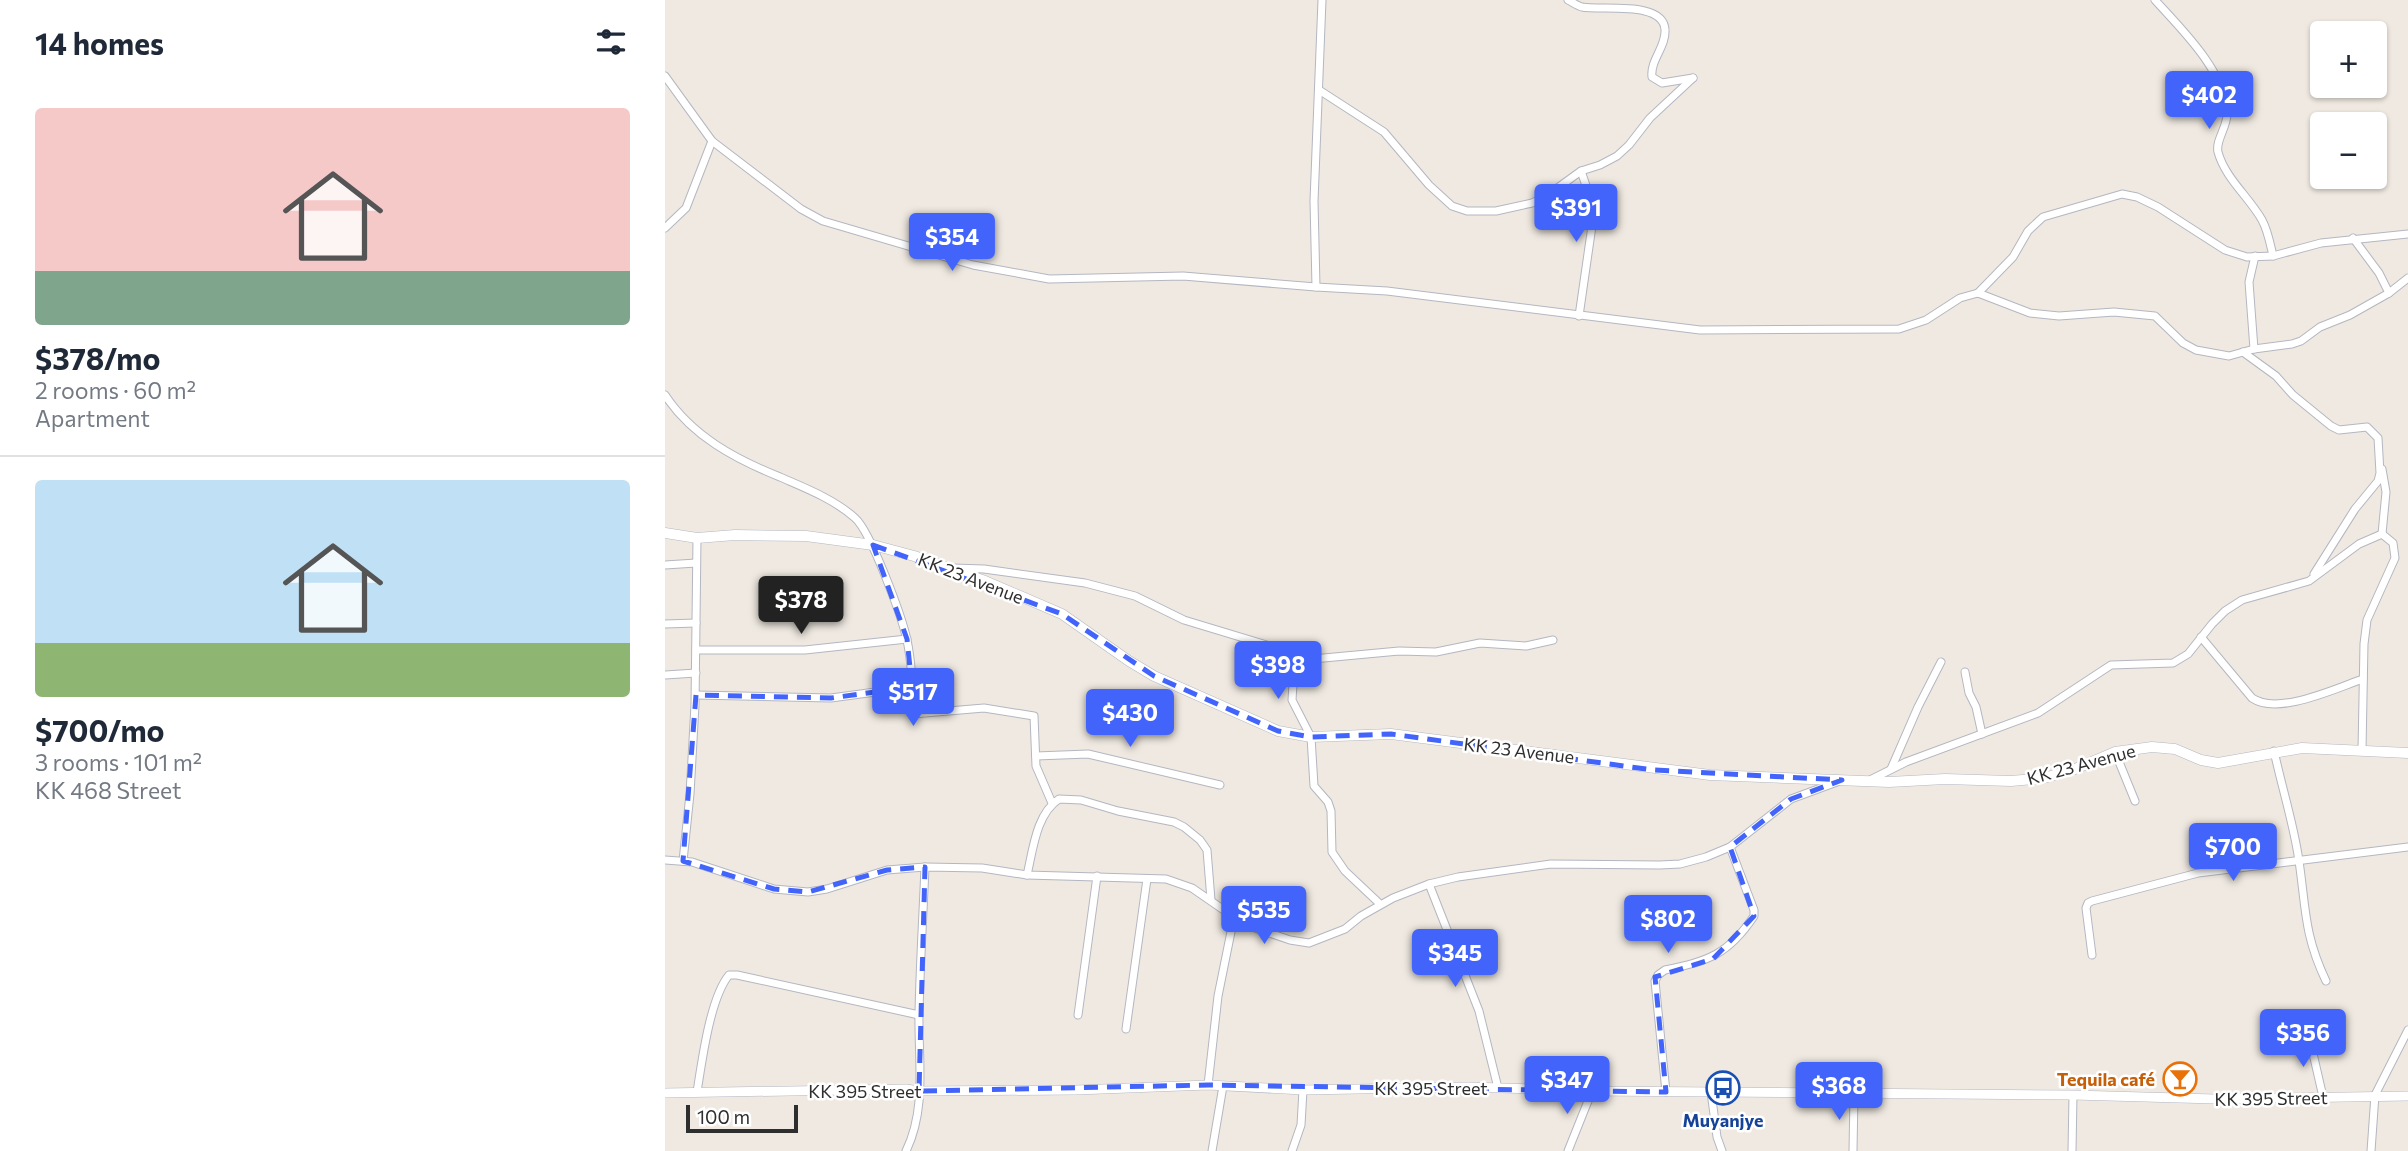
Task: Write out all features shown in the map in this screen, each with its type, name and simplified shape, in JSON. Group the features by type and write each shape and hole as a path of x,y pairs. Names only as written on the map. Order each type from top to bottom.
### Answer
{"main road":[{"name":"KK 23 Avenue","path":"665,534 697,538 780,534 873,545 914,556 1062,614 1129,662 1183,690 1278,731 1311,737 1391,734 1665,771 1870,781 2011,781 2044,778 2075,769 2115,752 2152,747 2175,749 2201,760 2218,762 2302,748 2407,752"}],"street":[{"path":"1316,287 1314,201 1322,0"},
{"path":"1319,90 1384,132 1429,185 1452,206 1467,211 1496,211 1532,203 1581,171 1617,156 1650,118 1693,78 1662,83 1652,77 1651,70 1664,38 1665,27 1661,20 1650,12 1629,7 1582,7 1568,0"},
{"path":"2155,0 2204,56 2215,77 2226,103 2228,116 2217,147 2218,154 2230,177 2267,230 2273,256"},
{"path":"665,76 712,141 801,209 823,221 973,265 1049,279 1183,275 1387,291 1700,330 1899,329 1926,320 1960,298 1978,293 2013,257 2036,222 2049,215 2122,194 2137,197 2158,207 2225,250 2247,257 2273,256 2321,243 2353,238 2408,234"},
{"path":"665,228 679,217 685,208 712,141"},
{"path":"1579,316 1593,219 1592,203 1581,171"},
{"path":"2353,238 2379,273 2389,293"},
{"path":"2255,256 2249,282 2255,349"},
{"path":"1978,293 2030,313 2059,316 2114,312 2155,316 2183,343 2196,350 2229,356 2301,341 2320,327 2350,315 2389,293 2408,278"},
{"path":"2243,352 2267,369 2293,396 2331,426 2339,430 2367,427 2378,438 2378,481 2355,509 2309,581"},
{"path":"665,395 698,434 735,456 808,489 857,519 873,545 907,639 913,714 984,708 1034,716 1036,766 1052,803"},
{"path":"2379,462 2386,492 2382,534"},
{"path":"1870,781 1891,769 2038,713 2111,665 2173,663 2181,660 2225,611 2242,600 2309,581 2359,544 2382,534 2389,537 2393,543 2395,558 2367,620 2362,750"},
{"path":"683,861 690,794 696,673 697,538"},
{"path":"665,565 696,563"},
{"path":"946,567 985,569 1085,583 1135,596 1196,624 1313,659 1399,651 1436,652 1480,643 1526,646 1553,640"},
{"path":"665,624 696,623"},
{"path":"2201,637 2260,704 2289,703 2363,679"},
{"path":"696,650 805,650 907,639"},
{"path":"1289,651 1292,700 1311,737 1314,786 1328,802 1331,811 1332,852 1345,871 1380,904"},
{"path":"1891,769 1941,662"},
{"path":"1965,672 1982,733"},
{"path":"665,675 696,673"},
{"path":"695,695 831,698 912,687"},
{"path":"2274,751 2299,860 2307,933 2326,981"},
{"path":"2115,752 2135,801"},
{"path":"1036,756 1088,754 1220,785"},
{"path":"665,860 692,862 774,889 808,892 827,889 887,870 925,867 982,868 1027,875 1166,879 1181,882 1255,928 1290,940 1309,943 1345,929 1380,904 1429,884 1458,877 1551,864 1680,864 1706,857 1730,847 1791,800 1842,780"},
{"path":"1027,875 1037,832 1052,803 1059,799 1081,800 1118,811 1174,822 1184,827 1201,841 1207,850 1211,900"},
{"path":"1667,1092 1655,981 1665,970 1713,959 1727,948 1754,916 1730,847"},
{"path":"2092,956 2086,908 2088,902 2197,873 2408,847"},
{"path":"906,1151 920,1112 919,1015 925,867"},
{"path":"1078,1016 1097,876"},
{"path":"1126,1029 1147,878"},
{"path":"1429,884 1479,1011 1498,1088"},
{"path":"1208,1085 1219,996 1234,916"},
{"path":"697,1092 722,983 729,975 919,1015"},
{"path":"2371,1151 2375,1095 2408,1030"},
{"path":"2309,1036 2323,1097"},
{"name":"KK 395 Street","path":"665,1093 906,1089 1076,1090 1208,1085 1303,1090 1498,1088 2215,1099 2408,1096"},
{"path":"1212,1151 1223,1086"},
{"path":"1292,1151 1301,1125 1303,1090"},
{"path":"1568,1151 1592,1091"},
{"path":"1711,1092 1717,1137 1722,1151"},
{"path":"1853,1151 1854,1094"},
{"path":"2072,1151 2073,1095"}],"highlighted area":[{"path":"873,545 1062,614 1154,676 1278,731 1311,737 1391,734 1653,770 1842,780 1791,799 1730,847 1754,916 1713,959 1655,977 1666,1092 1208,1085 919,1091 925,867 887,870 808,892 774,889 683,861 696,695 831,698 912,687 907,639"}],"place":[{"name":"Tequila café","path":"2180,1079"},
{"name":"Muyanjye","path":"1723,1088"}]}
